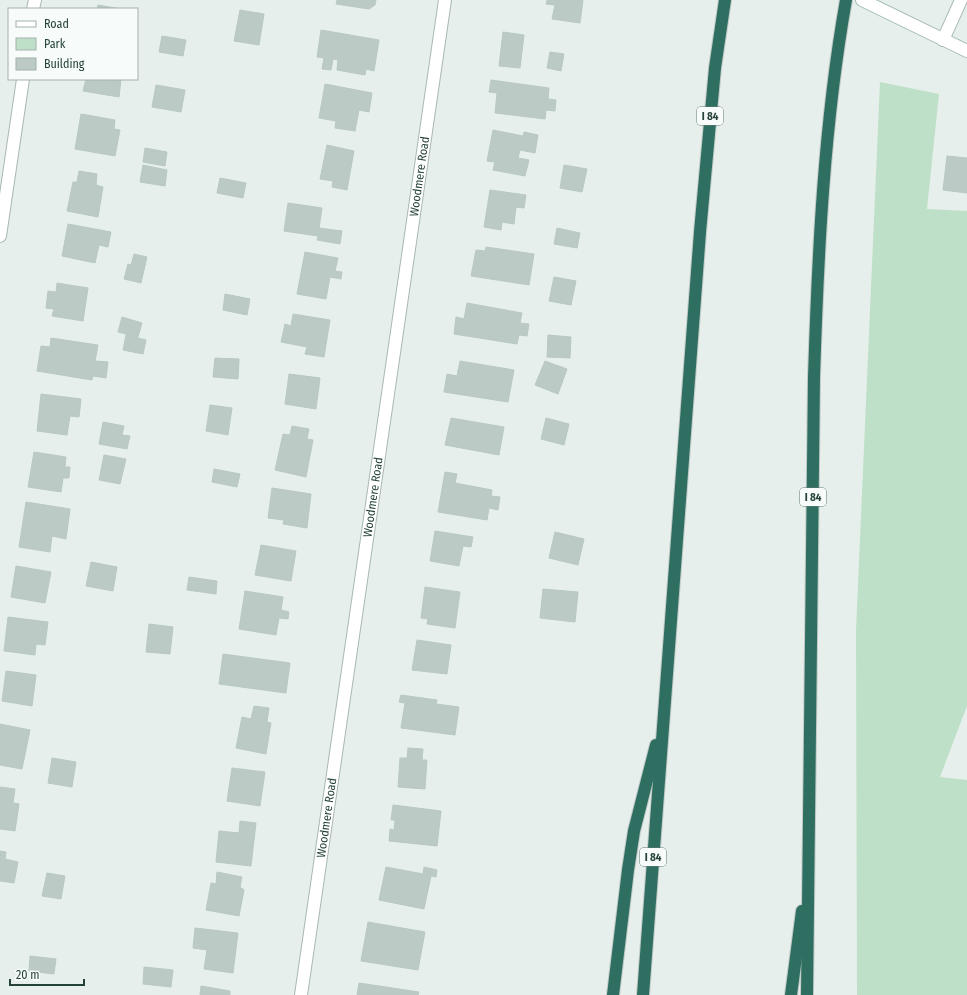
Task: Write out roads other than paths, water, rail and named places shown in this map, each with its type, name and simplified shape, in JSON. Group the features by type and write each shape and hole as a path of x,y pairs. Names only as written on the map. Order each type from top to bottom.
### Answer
{"highway":[{"name":"I 84","path":"643,995 708,135 715,68 726,0"},
{"name":"I 84","path":"808,995 816,299 821,208 832,88 846,0"},
{"path":"613,995 634,832 664,719"},
{"path":"791,995 802,910 809,874"}],"street":[{"name":"Woodmere Road","path":"301,995 445,0"},
{"path":"862,0 967,51"},
{"path":"943,40 961,0"},
{"path":"0,236 23,80"}]}
